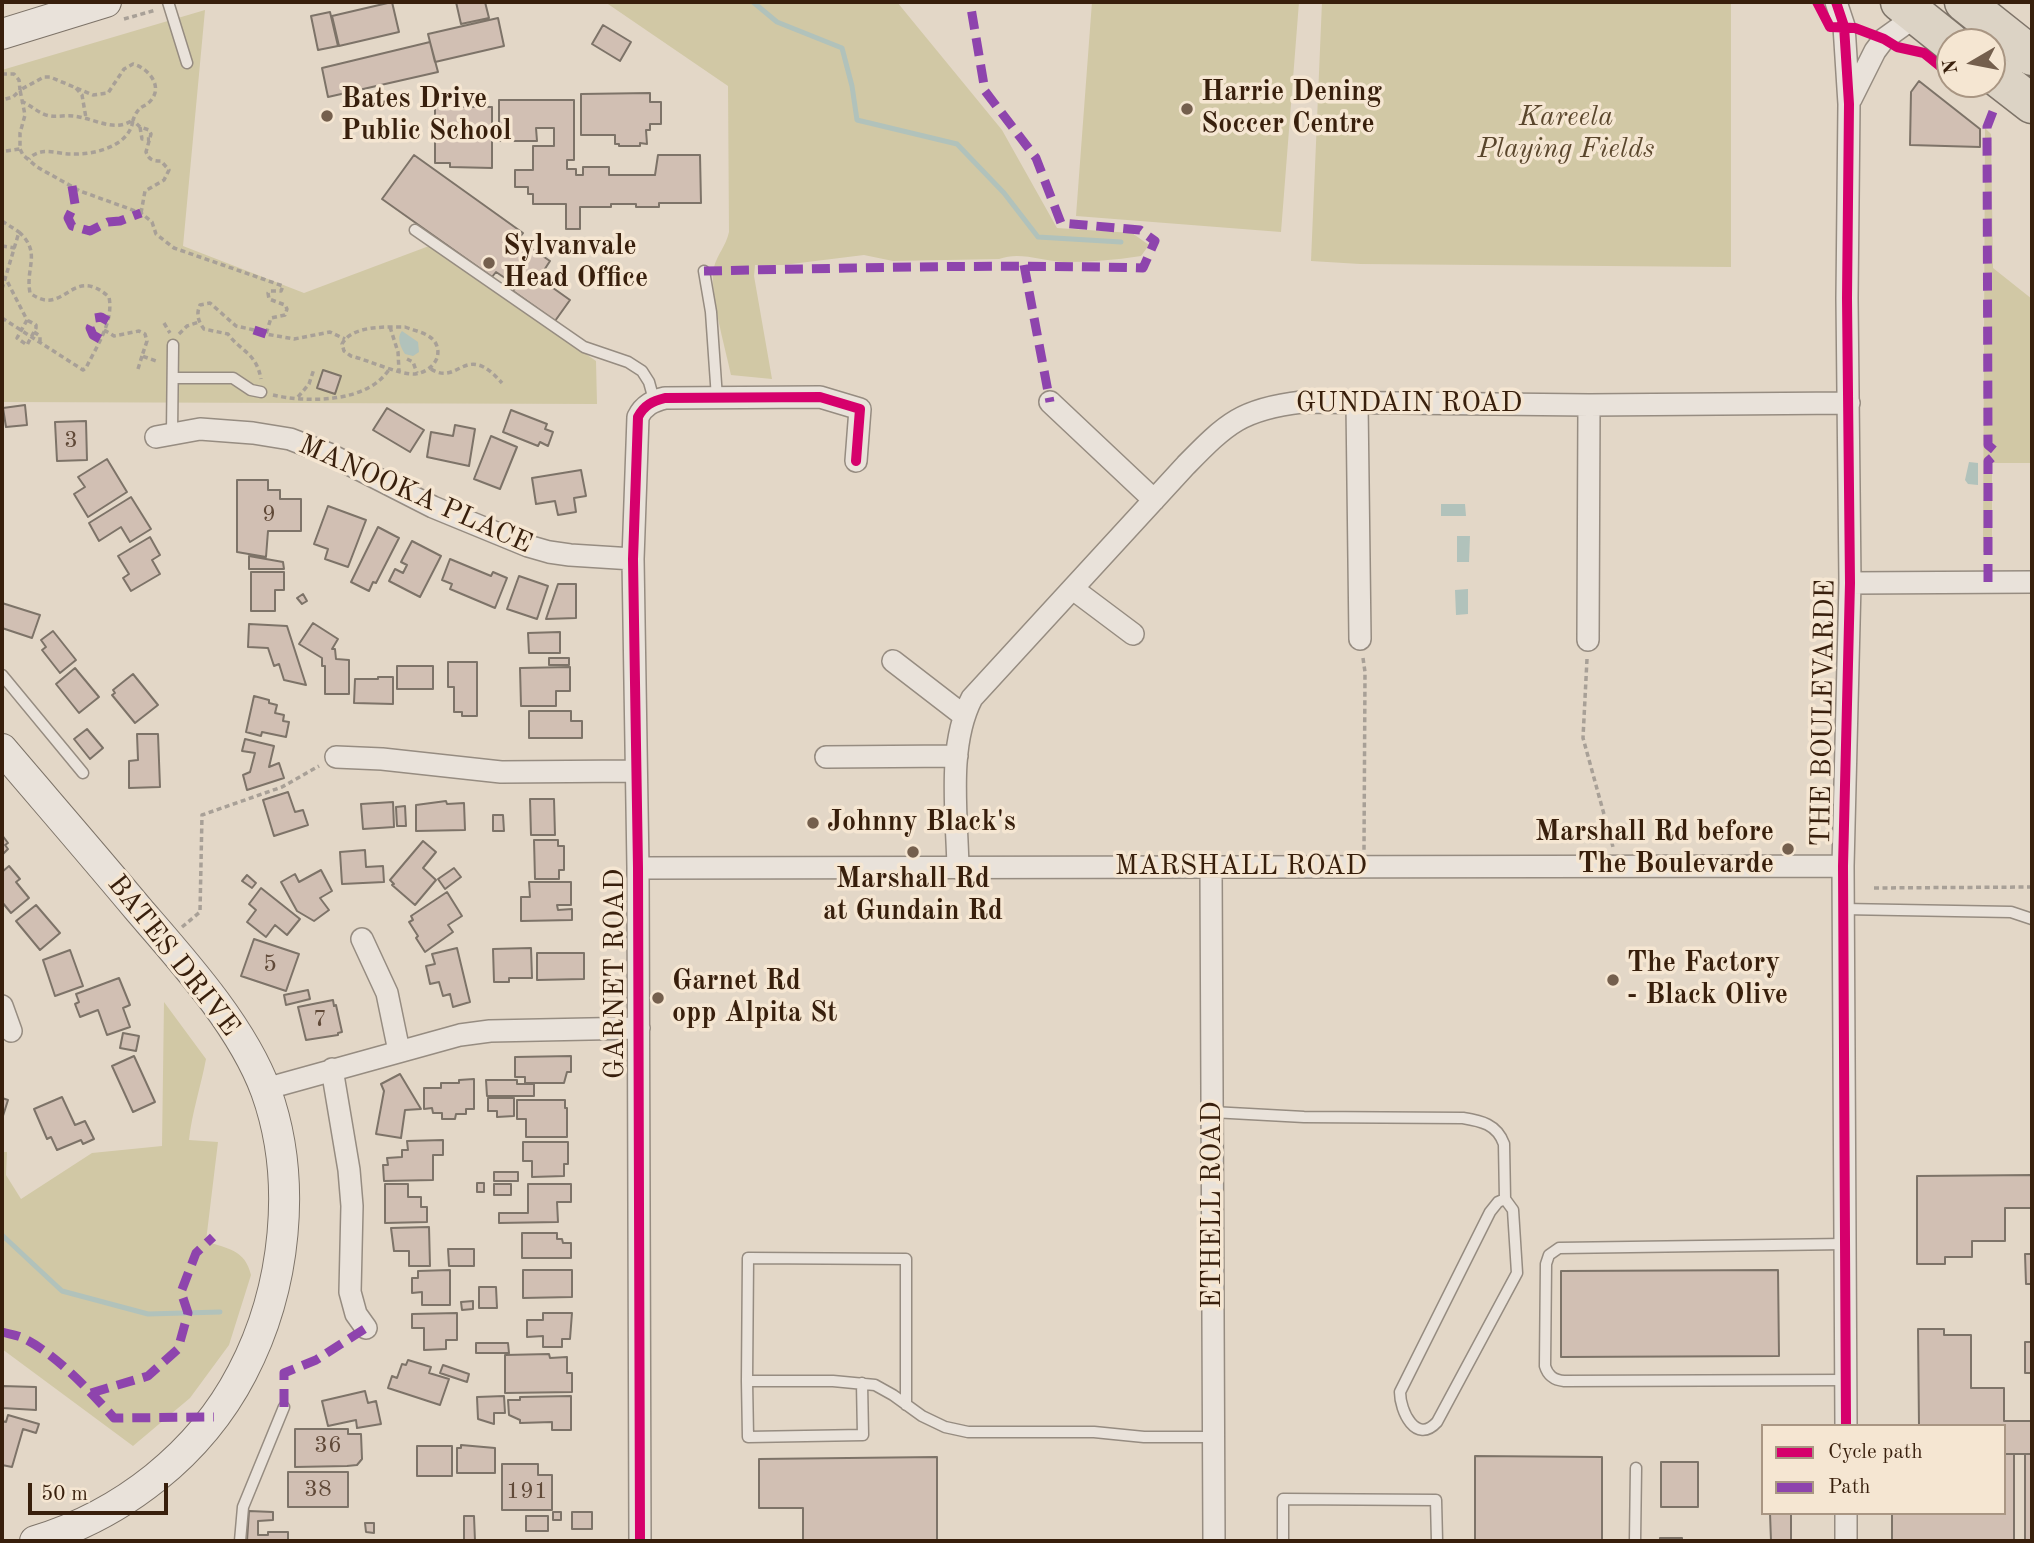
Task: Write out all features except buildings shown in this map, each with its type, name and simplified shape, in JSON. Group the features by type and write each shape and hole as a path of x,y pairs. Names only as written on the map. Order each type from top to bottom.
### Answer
{"highway":[{"path":"1964,2 2032,56"},
{"path":"1908,9 1936,31"},
{"path":"2006,84 2032,104"}],"main road":[{"path":"2,34 94,3"},
{"name":"BATES DRIVE","path":"2,749 166,940 217,1005 241,1042 265,1089 279,1136 283,1168 283,1216 271,1299 254,1350 215,1417 181,1455 148,1485 82,1524 35,1541"}],"street":[{"name":"THE BOULEVARDE","path":"1836,2 1844,26 1849,104 1847,195 1850,583 1843,866 1846,1424"},
{"name":"THE BOULEVARDE","path":"1849,104 1875,51 1908,9"},
{"path":"648,404 677,396 820,397 860,409 856,461"},
{"path":"1050,402 1154,500"},
{"name":"GUNDAIN ROAD","path":"958,868 957,756 963,715 972,698 1154,500 1213,438 1236,419 1277,405 1302,402 1589,405 1849,403"},
{"path":"1357,403 1360,639"},
{"name":"GARNET ROAD","path":"640,1541 638,868 633,559 636,429 638,417 648,404"},
{"path":"1588,640 1589,405"},
{"name":"MANOOKA PLACE","path":"164,435 200,429 290,439 329,454 433,507 528,546 570,555 633,559"},
{"path":"1850,583 2032,582"},
{"path":"1073,589 1133,634"},
{"path":"893,661 963,715"},
{"path":"826,757 957,756"},
{"path":"336,757 382,759 501,772 636,771"},
{"name":"MARSHALL ROAD","path":"638,868 1843,866"},
{"name":"ETHELL ROAD","path":"1211,868 1214,1541"},
{"path":"362,939 387,993 399,1051"},
{"path":"2,1006 11,1031"},
{"path":"265,1089 473,1032 639,1028"},
{"path":"331,1069 349,1170 352,1206 350,1292 356,1314 366,1328"},
{"path":"1846,1515 1846,1541"}],"lane":[{"path":"168,2 187,63"},
{"path":"415,230 584,347 628,362 642,371 649,382 648,404"},
{"path":"704,271 711,312 717,397"},
{"path":"164,435 173,373 173,345"},
{"path":"173,373 233,378 251,390 261,392"},
{"path":"2,675 83,773"},
{"path":"1843,909 2011,912 2032,919"},
{"path":"1212,1112 1304,1117 1462,1118 1494,1128 1501,1135 1504,1144 1505,1199 1513,1210 1518,1263 1514,1280 1437,1422 1431,1429 1423,1430 1415,1427 1402,1412 1400,1392 1490,1212 1497,1202 1505,1199"},
{"path":"1845,1244 1559,1248 1549,1255 1546,1264 1545,1366 1552,1378 1564,1381 1846,1380"},
{"path":"862,1383 863,1434 748,1437 748,1258 905,1259 906,1405"},
{"path":"747,1381 875,1385 933,1421 968,1432 1094,1432 1144,1437 1214,1437"},
{"path":"240,1541 243,1507 284,1407"},
{"path":"1635,1541 1636,1468"},
{"path":"1283,1541 1283,1499 1436,1500 1437,1541"}],"path":[{"path":"2,100 13,97 44,77 93,95 108,93 124,69 133,64 143,66 150,73 156,88 152,99 137,109 132,130 124,140 82,154 40,152 29,159"},
{"path":"2,74 14,74 19,80 25,115 20,133 20,149 29,159 80,191 141,213 152,222 156,234 174,248 283,286 281,292 268,293 270,299 285,305 287,309 285,314 271,318 266,334 293,339 330,332 345,339"},
{"path":"75,87 82,95 86,118"},
{"path":"21,101 51,117 65,115 86,118 112,126 125,125 133,120"},
{"path":"133,120 149,130 150,139 145,152 148,157 153,161 161,161 169,170 164,180 145,191 141,213"},
{"path":"141,127 142,139 150,139"},
{"path":"6,151 20,149"},
{"path":"2,222 6,222 27,239 33,258 27,278 30,293 41,301 52,301 76,286 89,285 103,292 109,298 111,307 104,330 83,370 33,335 2,318"},
{"path":"2,289 19,232"},
{"path":"2,246 15,248"},
{"path":"4,277 27,320 36,325 27,345 17,338 27,320"},
{"path":"254,330 236,327 218,308 205,302 200,305 199,322 204,329 228,334 233,342 251,354 258,365 261,392 297,398 353,393 373,386 383,379 390,368"},
{"path":"173,345 175,338 187,326 199,322"},
{"path":"390,327 398,352 399,371"},
{"path":"431,369 438,354 435,343 426,335 405,327 351,334 342,344 344,351 351,356 399,371 417,373 431,369 445,374 455,372 462,365 470,363 488,370 502,383"},
{"path":"104,330 114,336 138,331 145,334 148,341 138,369"},
{"path":"142,356 173,373"},
{"path":"407,359 413,362 417,373"},
{"path":"297,398 304,391 314,369"},
{"path":"1360,639 1365,672 1364,866"},
{"path":"1588,640 1583,738 1618,866"},
{"path":"166,940 200,912 202,815 282,787 336,757"},
{"path":"1874,888 2032,887"}],"green space":[{"path":"605,2 897,2 1002,130 1057,228 1132,233 1149,245 1141,256 1093,261 1064,262 1015,256 999,259 893,261 864,255 783,265 755,265 754,276 772,379 731,375 713,290 715,263 729,232 728,86"},
{"name":"Harrie Dening Soccer Centre","path":"1092,2 1299,2 1281,232 1076,216"},
{"name":"Kareela Playing Fields","path":"1322,2 1731,2 1731,267 1360,264 1311,261"},
{"path":"205,10 183,246 304,293 429,246 596,361 597,404 2,402 2,70"},
{"path":"1985,128 1991,134 1993,268 2032,299 2032,463 1992,463 1992,552 1983,552"},
{"path":"164,1002 206,1059 189,1140 218,1142 206,1241 240,1255 251,1275 229,1345 190,1398 133,1446 2,1349 2,1152 7,1152 6,1175 21,1199 92,1153 162,1146"}],"shaded area":[{"path":"402,331 418,342 419,352 413,356 405,354 402,349 399,339"},
{"path":"1969,462 1978,463 1978,485 1968,484 1965,480"},
{"path":"1441,504 1465,504 1466,516 1441,516"},
{"path":"1457,536 1470,536 1469,562 1457,562"},
{"path":"1468,589 1468,614 1456,615 1455,590"}],"waterway":[{"path":"753,2 777,22 842,48 857,120 957,144 1004,193 1038,237 1121,242"},
{"path":"2,1235 62,1291 148,1314 220,1312"}],"marked path":[{"path":"704,271 978,266 1143,268 1155,241 1140,230 1061,223 1036,158 985,91 970,2"},
{"path":"1988,582 1988,461 1994,456 1994,450 1988,445 1987,127 1994,109"},
{"path":"72,186 75,204 68,218 72,226 90,231 108,222 120,221 141,213"},
{"path":"1024,265 1050,402"},
{"path":"100,339 93,335 90,328 95,318 101,317 108,321"},
{"path":"254,330 266,334"},
{"path":"91,1393 148,1376 178,1349 188,1313 181,1292 196,1253 213,1237"},
{"path":"284,1407 284,1373 316,1360 366,1328"},
{"path":"2,1332 23,1338 48,1353 114,1418 214,1417"}],"cycle path":[{"path":"1817,2 1830,27 1855,28 1897,47 1924,53 1936,63"},
{"path":"1836,2 1844,26 1849,104 1847,298 1850,583 1843,866 1846,1424"},
{"path":"640,1541 638,868 633,559 638,417 649,404 665,398 820,397 860,409 856,461"}],"place":[{"name":"Harrie Dening Soccer Centre","path":"1187,109"},
{"name":"Bates Drive Public School","path":"327,116"},
{"name":"Sylvanvale Head Office","path":"489,263"},
{"name":"Johnny Black's","path":"813,823"},
{"name":"Marshall Rd before The Boulevarde","path":"1788,849"},
{"name":"Marshall Rd at Gundain Rd","path":"913,852"},
{"name":"The Factory - Black Olive","path":"1613,980"},
{"name":"Garnet Rd opp Alpita St","path":"658,998"}]}
